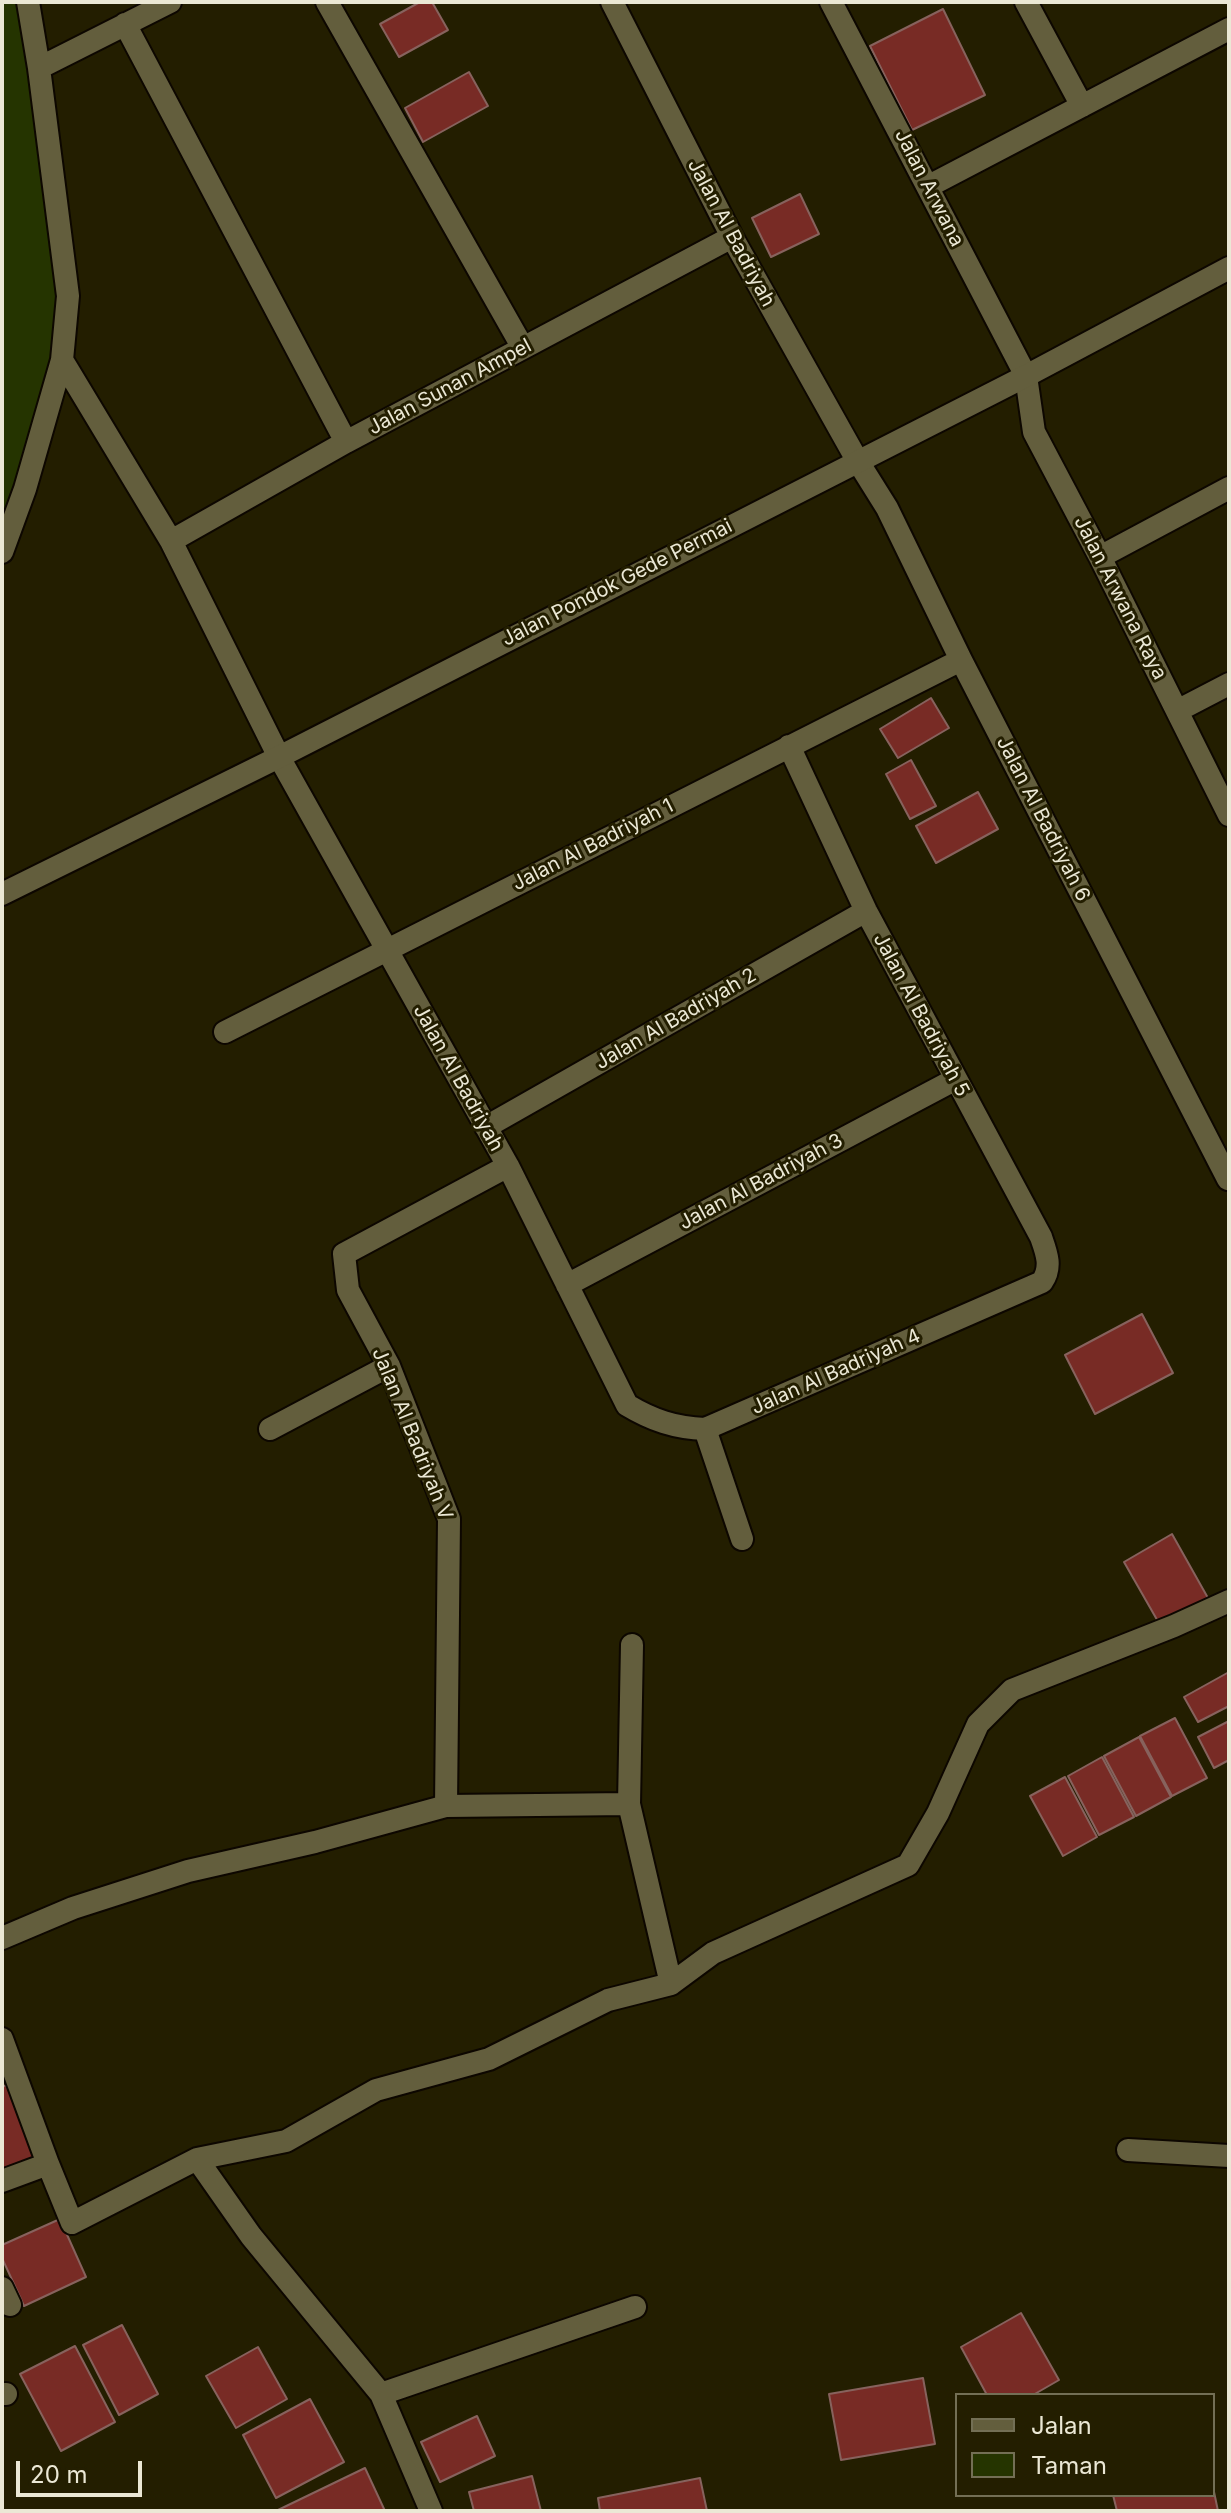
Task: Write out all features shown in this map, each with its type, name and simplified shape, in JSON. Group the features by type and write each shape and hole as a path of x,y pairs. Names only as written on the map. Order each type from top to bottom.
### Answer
{"street":[{"path":"2,552 25,489 62,360 68,296 28,2"},
{"path":"39,68 170,2"},
{"path":"327,2 523,348"},
{"name":"Jalan Al Badriyah","path":"612,2 732,237 857,460"},
{"name":"Jalan Arwana","path":"831,2 1026,376"},
{"path":"1026,2 1082,106"},
{"path":"125,24 346,442"},
{"path":"929,186 1229,29"},
{"name":"Jalan Sunan Ampel","path":"171,541 346,442 732,237"},
{"name":"Jalan Pondok Gede Permai","path":"2,894 279,757 1026,376 1229,268"},
{"name":"Jalan Al Badriyah","path":"62,360 171,541 279,757 508,1166 627,1405 650,1419 683,1429 705,1429"},
{"name":"Jalan Arwana Raya","path":"1026,376 1034,432 1229,815"},
{"name":"Jalan Al Badriyah 6","path":"857,460 887,508 961,660 1228,1179"},
{"path":"1100,557 1229,488"},
{"name":"Jalan Al Badriyah 1","path":"225,1032 961,660"},
{"path":"1177,711 1229,684"},
{"name":"Jalan Al Badriyah 5","path":"789,746 866,911 1041,1237 1049,1272 1042,1282"},
{"name":"Jalan Al Badriyah 2","path":"486,1127 866,911"},
{"name":"Jalan Al Badriyah 3","path":"567,1285 956,1079"},
{"name":"Jalan Al Badriyah V","path":"446,1806 449,1519 389,1366 348,1290 344,1254 508,1166"},
{"name":"Jalan Al Badriyah 4","path":"705,1429 1042,1282"},
{"path":"270,1429 389,1366"},
{"path":"705,1429 742,1539"},
{"path":"2,2039 72,2223 197,2159 286,2141 376,2090 489,2059 608,2000 671,1984 713,1953 908,1865 938,1813 978,1724 1012,1690 1229,1601"},
{"path":"632,1645 629,1804 671,1984"},
{"path":"2,1938 73,1908 188,1871 315,1842 446,1806 629,1804"},
{"path":"1128,2150 1229,2156"},
{"path":"197,2159 251,2236 381,2394 431,2511"},
{"path":"2,2181 48,2164"},
{"path":"381,2394 635,2307"}],"green space":[{"path":"2,2 28,2 68,296 2,552"}],"building":[{"path":"420,2 432,2 448,30 399,57 380,24"},
{"path":"943,9 985,95 912,130 870,46"},
{"path":"469,72 488,106 423,142 405,108"},
{"path":"800,194 819,234 771,257 752,218"},
{"path":"931,698 949,728 898,758 880,729"},
{"path":"911,760 936,806 910,819 886,774"},
{"path":"978,792 998,829 936,863 916,826"},
{"path":"1142,1314 1173,1373 1095,1414 1065,1355"},
{"path":"1172,1534 1208,1598 1160,1625 1124,1562"},
{"path":"1229,1672 1229,1706 1198,1722 1184,1697"},
{"path":"1175,1718 1207,1778 1172,1796 1140,1736"},
{"path":"1229,1721 1229,1760 1214,1768 1198,1737"},
{"path":"1139,1737 1171,1797 1136,1816 1104,1756"},
{"path":"1102,1757 1134,1817 1099,1835 1068,1776"},
{"path":"1065,1777 1097,1837 1063,1856 1030,1796"},
{"path":"11,2083 42,2154 2,2172 2,2087"},
{"path":"60,2219 86,2277 24,2306 2,2258 2,2245"},
{"path":"1021,2313 1059,2380 1036,2393 986,2393 961,2347"},
{"path":"122,2325 158,2394 119,2415 83,2345"},
{"path":"75,2346 115,2422 61,2451 20,2374"},
{"path":"258,2347 287,2399 236,2428 206,2376"},
{"path":"923,2378 935,2444 841,2460 829,2394"},
{"path":"310,2399 344,2462 276,2498 243,2435"},
{"path":"477,2416 495,2456 440,2482 421,2442"},
{"path":"365,2468 385,2511 278,2511 278,2510"},
{"path":"532,2476 541,2511 474,2511 469,2492"},
{"path":"700,2478 707,2511 600,2511 598,2498"},
{"path":"1114,2497 1215,2497 1218,2511 1117,2511"}]}
